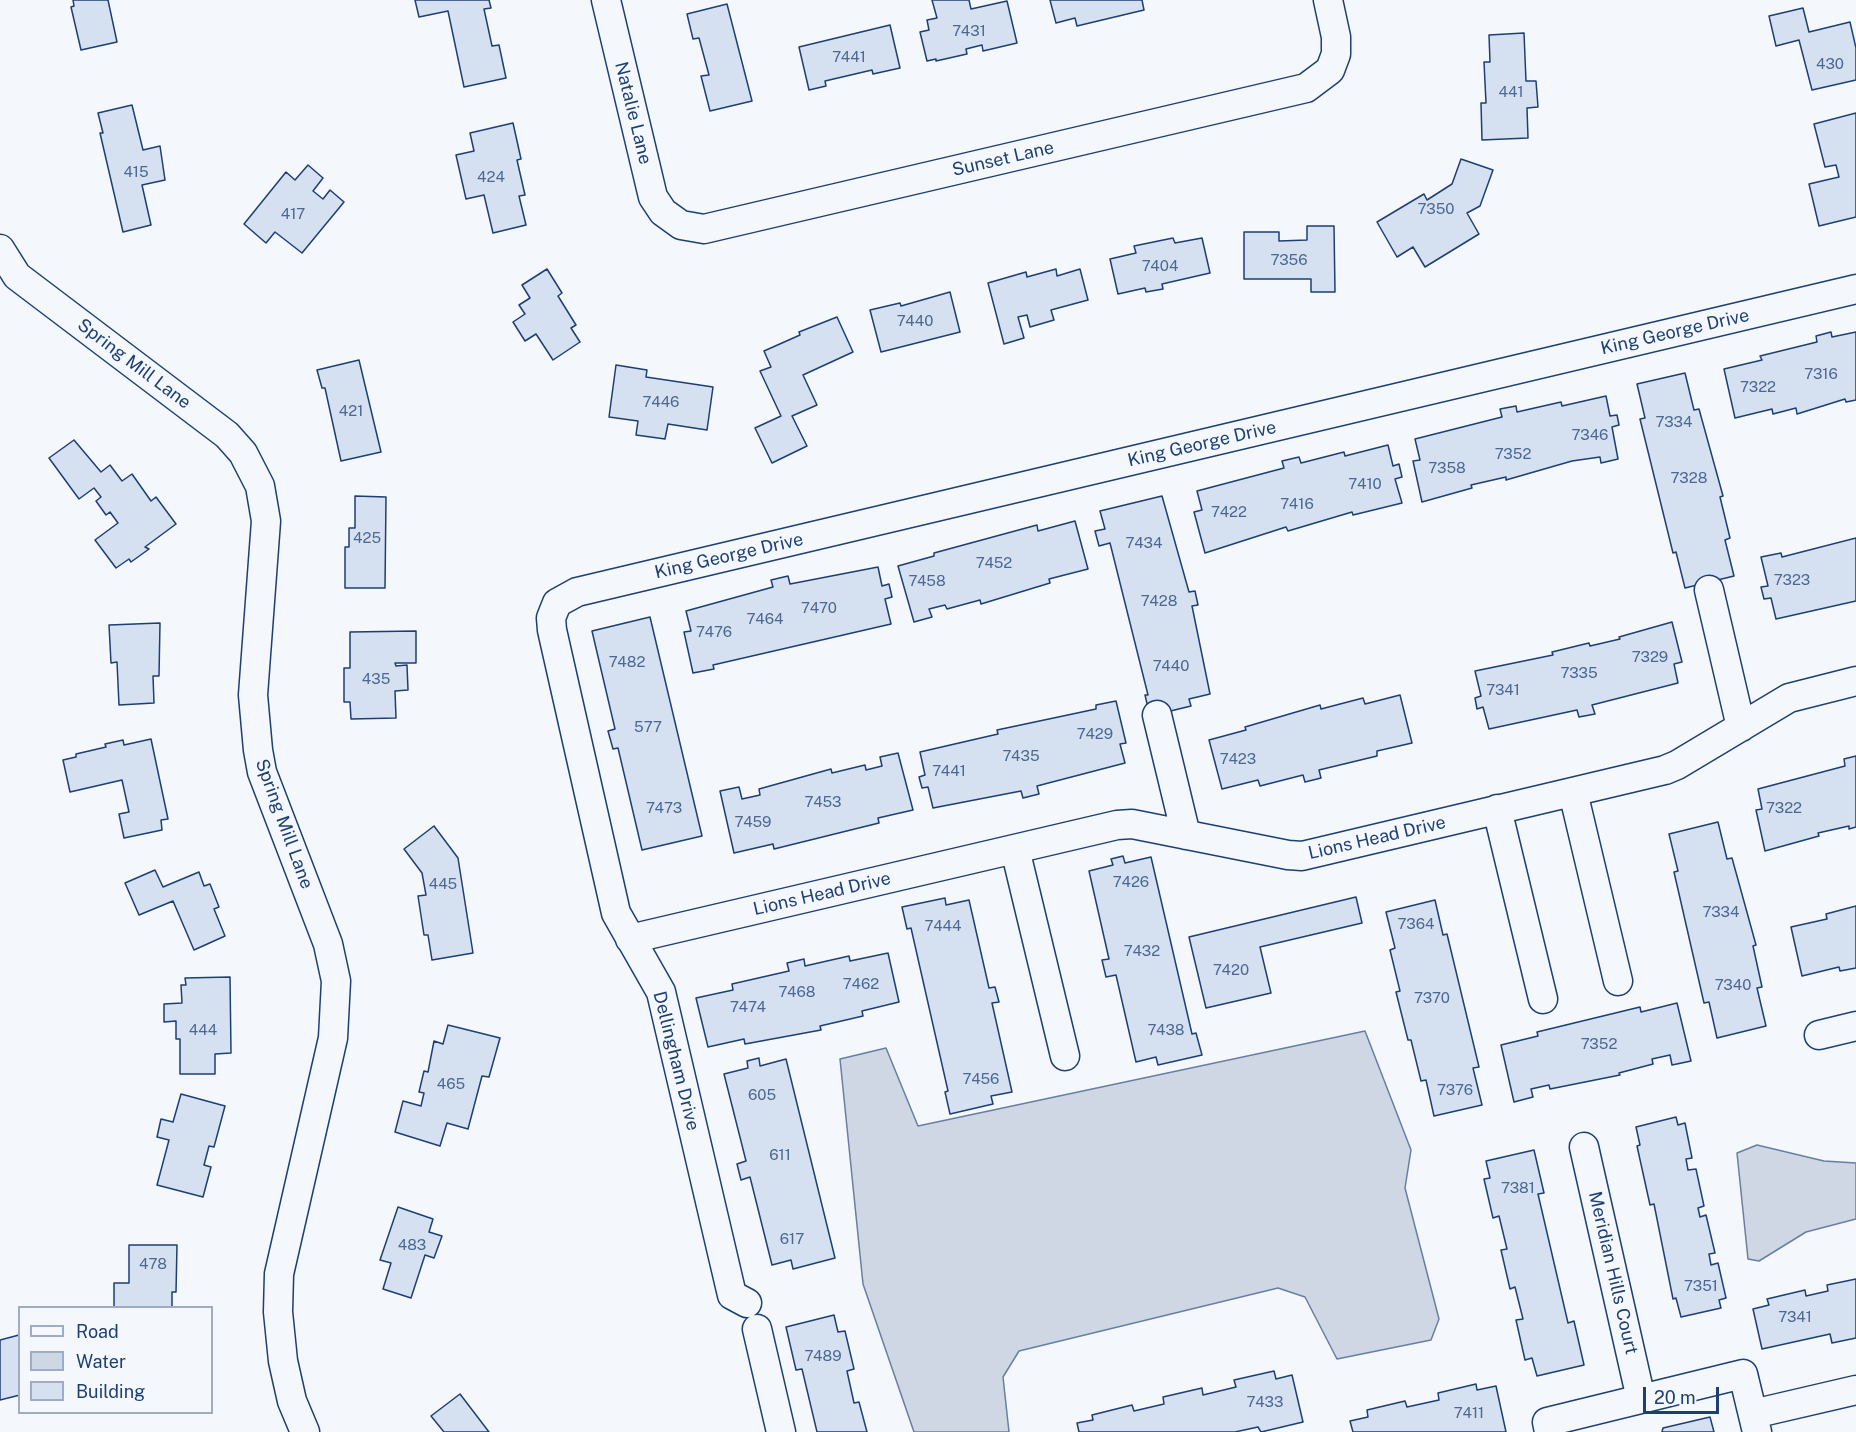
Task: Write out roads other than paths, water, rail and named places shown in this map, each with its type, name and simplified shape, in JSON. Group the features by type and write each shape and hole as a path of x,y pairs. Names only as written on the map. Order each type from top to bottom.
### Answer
{"street":[{"name":"Natalie Lane","path":"606,0 653,196 663,212 672,219"},
{"name":"Sunset Lane","path":"672,219 681,225 704,229 1306,88 1330,70 1336,54 1336,37 1328,0"},
{"name":"Spring Mill Lane","path":"0,249 17,276 227,435 243,453 260,486 266,521 253,695 258,750 262,772 327,944 336,981 333,1038 279,1274 278,1312 283,1361 292,1401 305,1432"},
{"name":"King George Drive","path":"554,608 566,596 577,592 1856,289"},
{"path":"1709,590 1741,727"},
{"name":"Dellingham Drive","path":"554,608 552,630 616,913 661,992 732,1295 747,1303"},
{"name":"Lions Head Drive","path":"630,939 1132,824 1302,856 1677,765 1789,698 1856,681"},
{"path":"1157,715 1186,835"},
{"path":"1573,792 1618,981"},
{"path":"1497,809 1543,999"},
{"path":"1015,849 1065,1056"},
{"path":"1819,1035 1856,1026"},
{"name":"Meridian Hills Court","path":"1584,1147 1641,1399"},
{"path":"757,1329 781,1432"},
{"path":"1549,1432 1546,1422 1743,1374 1755,1423 1856,1390"}],"water":[{"path":"1365,1031 1411,1150 1405,1188 1439,1319 1431,1340 1337,1359 1305,1297 1278,1288 1019,1351 1003,1377 1009,1432 914,1432 863,1284 840,1059 886,1048 918,1126"},
{"path":"1757,1145 1824,1161 1856,1163 1856,1219 1806,1232 1759,1261 1748,1259 1737,1153"}]}
